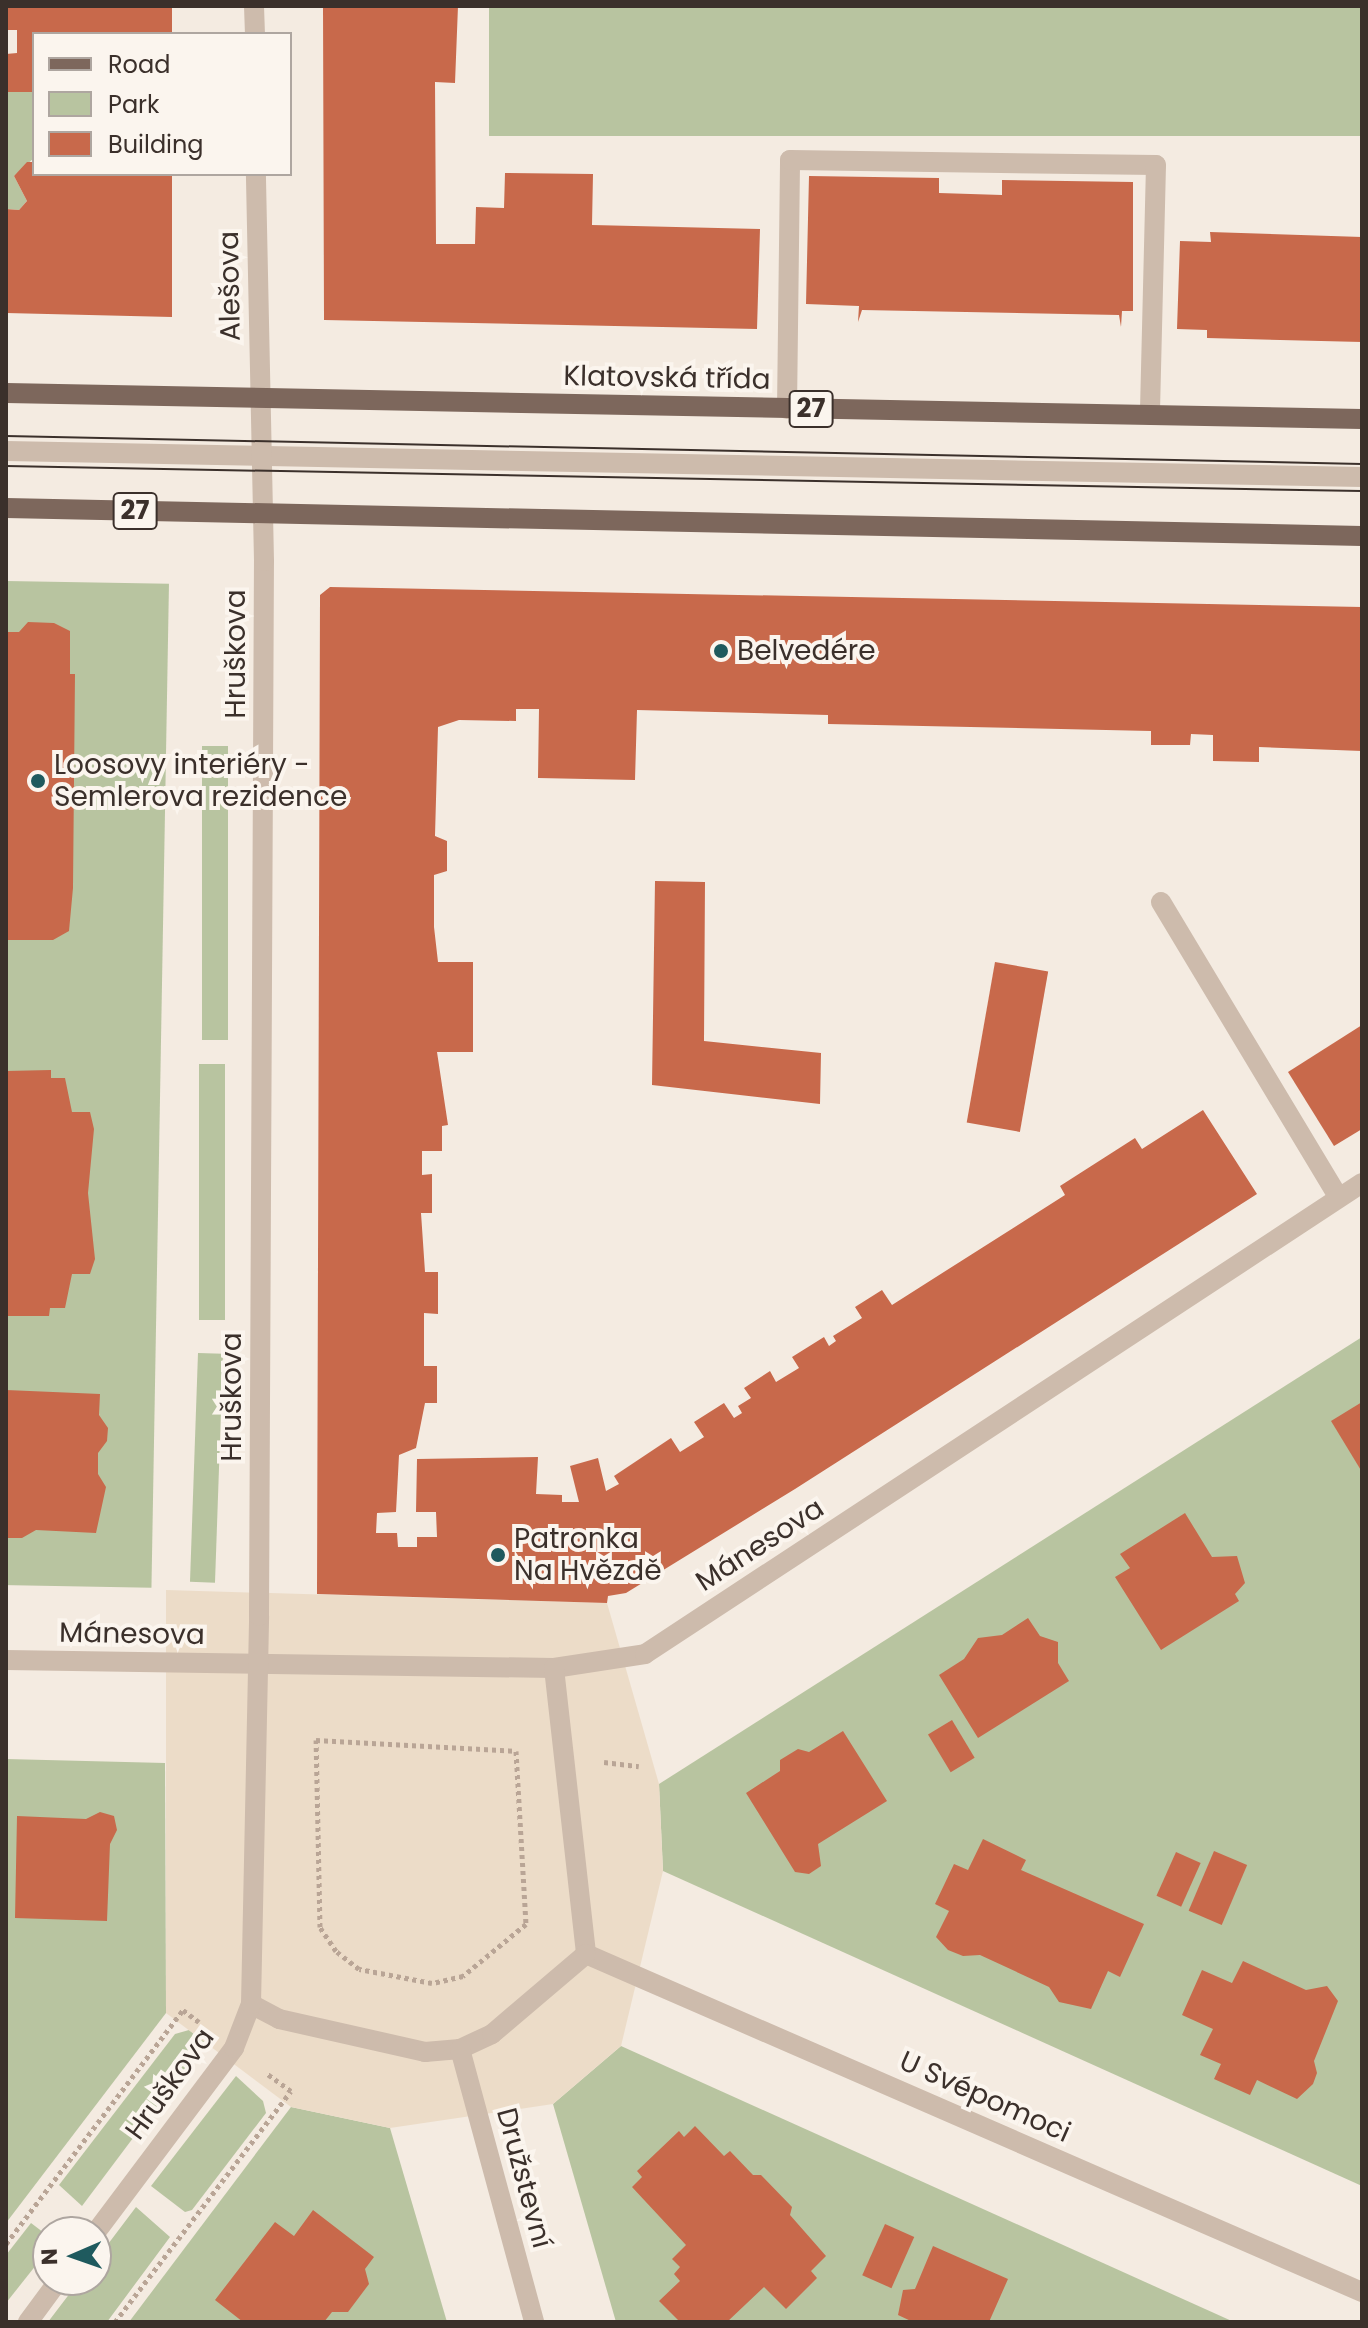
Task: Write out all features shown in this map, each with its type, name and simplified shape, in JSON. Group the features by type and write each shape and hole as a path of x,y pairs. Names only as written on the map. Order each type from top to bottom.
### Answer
{"main road":[{"name":"Klatovská třída","path":"6,393 1362,419"},
{"name":"27","path":"6,508 1362,536"}],"street":[{"path":"254,6 255,32"},
{"path":"787,409 790,160 1156,165 1150,415"},
{"name":"Alešova","path":"256,176 259,398"},
{"path":"259,398 263,514"},
{"path":"6,451 1362,477"},
{"name":"Hruškova","path":"108,2216 234,2048 251,2004 258,1665 263,514"},
{"path":"1161,902 1339,1198"},
{"name":"Mánesova","path":"6,1660 554,1668 645,1654 1362,1183"},
{"path":"251,2004 279,2019 425,2052 460,2049 492,2034 586,1954 554,1668"},
{"name":"U Svépomoci","path":"586,1954 1362,2292"},
{"name":"Družstevní","path":"460,2049 534,2322"},
{"path":"28,2322 47,2296"}],"path":[{"path":"316,1740 516,1751 526,1924 463,1976 432,1983 359,1969 336,1951 320,1927 316,1740"}],"green space":[{"path":"489,6 1362,6 1362,136 489,136"},
{"path":"6,92 32,92 32,160 14,176 27,201 19,210 7,209"},
{"path":"6,581 169,584 151,1588 6,1585"},
{"path":"202,746 228,746 228,1040 202,1040"},
{"path":"199,1064 225,1064 225,1320 199,1320"},
{"path":"1362,1337 1362,2186 663,1871 659,1784"},
{"path":"198,1353 223,1354 215,1583 190,1582"},
{"path":"6,1759 165,1763 166,2013 6,2223"},
{"path":"189,2030 205,2042 82,2206 59,2185 175,2034"},
{"path":"621,2046 1234,2322 616,2322 553,2104"},
{"path":"236,2076 263,2101 266,2113 192,2210 185,2212 151,2186"},
{"path":"291,2107 390,2128 447,2322 129,2322"},
{"path":"136,2207 170,2237 107,2322 48,2322 68,2296 112,2296 112,2239"},
{"path":"32,2224 32,2270 6,2303 6,2255"}],"shaded area":[{"path":"166,1590 607,1603 659,1784 663,1871 621,2046 553,2104 390,2128 291,2107 166,2013"}],"building":[{"path":"6,6 172,6 172,32 32,32 32,92 6,92 6,54 17,53 17,30 6,30"},
{"path":"323,6 458,6 455,83 435,82 436,244 475,244 476,207 504,208 505,173 593,174 592,225 760,229 757,329 324,320"},
{"path":"27,162 32,162 32,176 172,176 172,317 6,313 6,209 19,210 27,201 14,176"},
{"path":"809,176 939,178 939,193 1002,195 1002,180 1133,182 1133,311 1122,311 1121,327 1119,315 862,310 858,322 859,306 806,304"},
{"path":"1210,232 1362,237 1362,342 1207,338 1207,330 1177,329 1180,241 1211,242"},
{"path":"330,587 1362,607 1362,751 1259,747 1259,762 1213,761 1213,735 1191,734 1190,745 1151,745 1151,731 828,724 828,715 637,710 635,780 538,778 539,709 516,709 516,721 459,720 438,727 435,836 447,841 447,871 434,875 434,927 438,962 473,962 473,1052 437,1052 448,1125 442,1126 442,1151 422,1151 422,1175 432,1174 432,1213 421,1213 425,1272 438,1272 438,1314 424,1313 424,1366 437,1366 437,1403 425,1403 416,1448 399,1455 396,1512 377,1513 376,1533 397,1533 398,1547 417,1547 417,1537 437,1537 436,1512 416,1512 417,1459 538,1457 536,1494 562,1495 562,1502 579,1502 570,1466 598,1458 606,1491 619,1484 614,1476 671,1438 680,1452 704,1437 694,1422 724,1403 734,1418 742,1413 738,1406 751,1398 744,1388 770,1371 776,1382 799,1368 792,1357 824,1337 829,1346 836,1341 833,1336 862,1318 855,1307 882,1290 892,1305 1065,1195 1060,1186 1135,1138 1142,1149 1203,1110 1257,1194 795,1489 626,1593 608,1596 607,1603 317,1594 320,595"},
{"name":"Loosovy interiéry - Semlerova rezidence","path":"28,622 54,623 70,631 70,674 75,674 73,888 69,931 53,940 6,940 6,632 19,632"},
{"path":"655,881 705,882 704,1041 821,1053 820,1104 652,1085"},
{"path":"995,962 1048,971 1020,1132 967,1123"},
{"path":"1362,1025 1362,1129 1334,1146 1288,1072"},
{"path":"51,1070 51,1078 65,1078 72,1112 90,1112 94,1129 88,1193 95,1259 90,1274 72,1274 65,1308 50,1308 49,1316 6,1316 6,1071"},
{"path":"6,1390 100,1394 99,1415 108,1428 107,1441 98,1453 98,1474 106,1487 96,1533 36,1530 22,1538 6,1538"},
{"path":"1362,1402 1362,1472 1331,1421"},
{"path":"1185,1513 1212,1557 1237,1556 1245,1583 1235,1594 1239,1601 1161,1650 1115,1577 1130,1568 1120,1554"},
{"path":"1028,1618 1040,1636 1058,1642 1058,1663 1069,1681 978,1738 939,1675 964,1659 978,1638 1002,1635"},
{"path":"952,1720 975,1758 951,1772 928,1734"},
{"path":"843,1731 887,1801 818,1844 821,1866 809,1874 795,1872 746,1793 780,1771 780,1760 798,1749 809,1752"},
{"path":"100,1812 114,1816 117,1830 110,1844 107,1921 15,1918 17,1816 86,1819"},
{"path":"983,1839 1026,1860 1021,1870 1144,1924 1120,1977 1108,1971 1091,2009 1059,2002 1049,1987 980,1955 963,1956 948,1950 936,1937 949,1911 935,1904 954,1864 968,1870"},
{"path":"1214,1851 1247,1865 1222,1925 1189,1911"},
{"path":"1176,1852 1201,1863 1181,1907 1156,1896"},
{"path":"1243,1961 1306,1990 1327,1986 1338,2001 1314,2061 1317,2073 1313,2084 1297,2099 1257,2080 1250,2095 1214,2079 1221,2064 1200,2055 1213,2029 1182,2015 1202,1970 1232,1983"},
{"path":"695,2126 724,2156 730,2151 753,2175 761,2175 792,2207 790,2215 826,2256 811,2271 817,2278 786,2309 764,2287 727,2322 680,2322 659,2301 680,2281 674,2274 680,2267 672,2259 686,2245 632,2187 642,2177 637,2171 679,2131 684,2137"},
{"path":"313,2210 374,2257 365,2269 369,2284 348,2312 332,2312 324,2322 243,2322 215,2300 275,2222 294,2236"},
{"path":"885,2224 914,2237 891,2288 862,2275"},
{"path":"933,2246 1008,2279 989,2322 913,2322 898,2315 903,2290 915,2289"}],"tram line":[{"path":"6,436 1362,464"},
{"path":"6,466 1362,491"}],"place":[{"name":"Belvedére","path":"721,651"},
{"name":"Loosovy interiéry - Semlerova rezidence","path":"38,781"},
{"name":"Patronka Na Hvězdě","path":"498,1555"}]}
